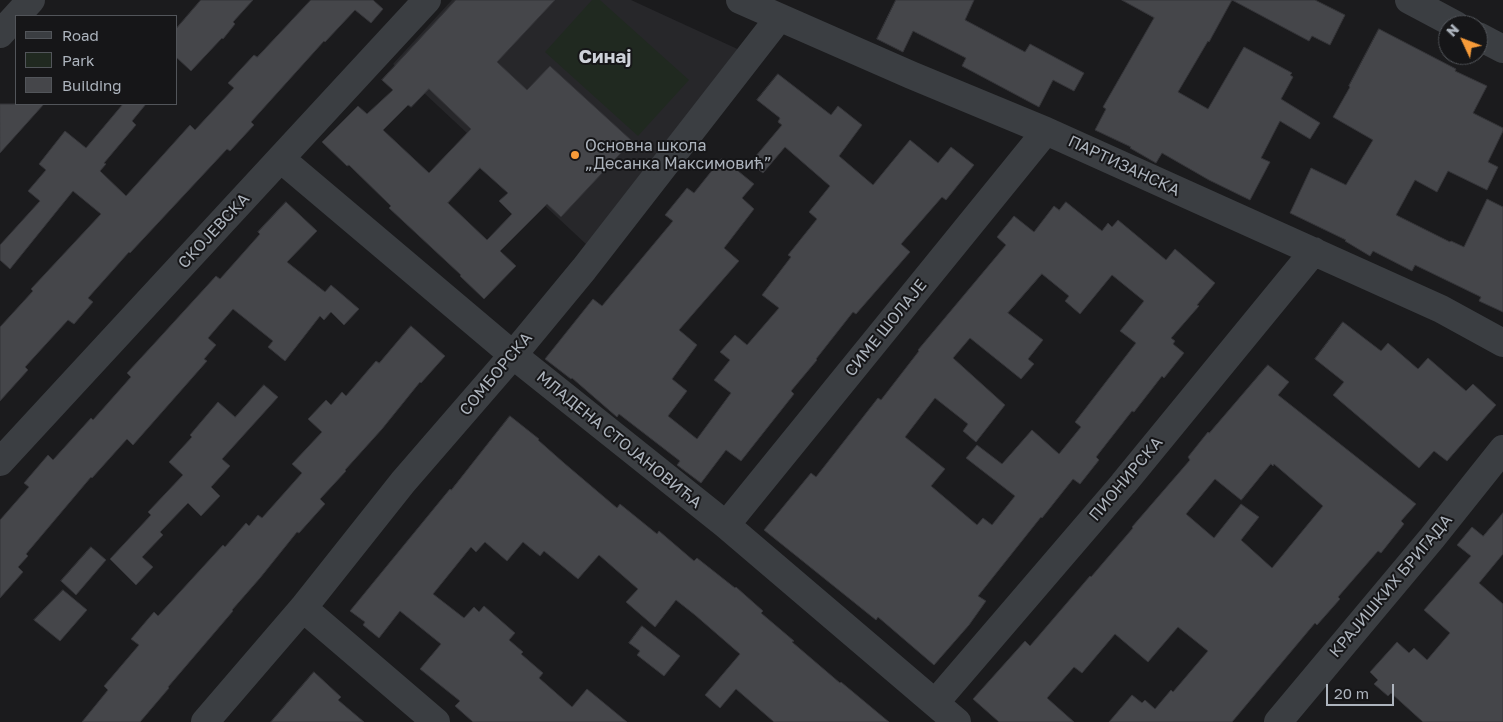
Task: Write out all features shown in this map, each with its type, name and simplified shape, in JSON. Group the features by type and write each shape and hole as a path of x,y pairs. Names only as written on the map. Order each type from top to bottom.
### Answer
{"street":[{"path":"17,15 31,0"},
{"name":"СКОЈЕВСКА","path":"0,462 427,0"},
{"name":"ПАРТИЗАНСКА","path":"740,0 911,75 1046,131 1314,251 1441,309 1503,343"},
{"path":"1409,0 1438,15"},
{"path":"0,34 15,18"},
{"name":"СОМБОРСКА","path":"205,722 303,608 403,482 513,355 602,246 779,18"},
{"path":"1488,41 1503,49"},
{"name":"СИМЕ ШОЛАЈЕ","path":"726,525 1046,131"},
{"name":"МЛАДЕНА СТОЈАНОВИЋА","path":"281,158 513,355 726,525 958,722"},
{"name":"ПИОНИРСКА","path":"935,703 1123,484 1314,251"},
{"name":"КРАЈИШКИХ БРИГАДА","path":"1278,722 1432,538 1503,449"},
{"path":"303,608 436,722"}],"shaded area":[{"name":"Основна школа „Десанка Максимовић”","path":"452,0 631,0 744,52 587,245 393,64"}],"green space":[{"path":"592,0 600,0 689,80 638,136 545,52"}],"building":[{"path":"201,0 253,0 233,22 235,24 223,39 191,71 178,59 178,27"},
{"path":"311,0 373,0 383,9 371,23 355,10 324,41 251,122 254,125 230,151 227,149 88,298 93,302 74,324 68,320 25,367 28,370 0,401 0,327 33,291 31,289 101,214 73,191 10,269 0,260 0,245 40,201 28,191 46,170 39,164 65,131 86,148 122,105 145,105 132,121 136,125 104,163 106,164 100,171 126,196 190,125 195,130 234,88 228,83 254,55 257,57"},
{"path":"456,0 555,0 497,62 527,90 550,66 632,141 561,217 547,204 500,251 516,266 484,299 389,208 391,206 349,165 347,166 322,142 358,106 367,114 393,90 382,80","holes":["429,89 471,129 429,173 383,130 408,105 411,107","480,168 508,193 499,201 512,214 487,240 448,203"]},
{"path":"896,0 974,0 965,20 1025,52 1030,44 1084,73 1074,91 1053,80 1039,107 962,66 966,58 913,31 903,52 877,39"},
{"path":"1122,0 1232,0 1178,92 1208,109 1244,47 1292,73 1290,75 1293,77 1281,99 1320,123 1310,139 1280,121 1261,158 1270,162 1250,200 1209,180 1162,153 1156,163 1131,147 1095,130 1106,109 1103,107 1154,18"},
{"path":"1232,0 1315,0 1345,15 1330,45 1312,36 1309,41"},
{"path":"1379,29 1438,60 1438,65 1448,65 1456,69 1455,71 1487,86 1473,113 1503,128 1503,131 1488,162 1498,167 1487,190 1448,171 1437,192 1415,180 1396,215 1464,247 1487,199 1503,207 1503,312 1479,301 1481,297 1415,265 1412,271 1373,251 1370,256 1346,240 1290,213 1311,168 1346,185 1373,140 1333,117"},
{"path":"778,74 831,115 838,106 862,125 839,156 873,185 910,140 938,163 951,147 974,165 946,200 942,197 901,244 910,252 856,314 853,312 791,391 794,394 741,461 726,450 701,483 677,465 680,461 619,414 617,417 572,378 545,359 593,299 602,306 673,221 665,215 687,188 694,193 722,158 754,184 742,198 754,209 724,248 739,261 679,330 697,345 672,379 687,391 668,416 697,439 731,393 714,380 730,360 720,352 735,335 747,345 779,308 762,295 791,257 788,255 817,219 809,212 830,186 785,147 763,173 750,163 782,125 778,122 780,118 757,100"},
{"path":"0,104 43,105 0,153"},
{"path":"286,202 317,231 287,262 325,292 331,285 359,309 344,325 331,312 324,320 320,316 285,361 268,347 273,341 233,309 208,338 216,345 204,359 207,361 133,445 127,439 91,477 26,554 28,556 18,567 23,572 0,598 0,520 29,487 24,483 48,455 53,460 91,418 93,420 131,377 127,373 216,276 220,279 260,234 258,232"},
{"path":"1066,202 1102,231 1108,223 1112,227 1118,220 1166,260 1175,249 1215,283 1197,305 1199,306 1171,338 1175,341 1173,344 1184,353 1164,378 1162,376 1134,412 1132,411 1096,457 1099,460 1080,484 1073,479 1041,517 978,596 986,601 969,625 934,665 878,617 876,620 764,530 811,473 816,477 878,398 881,400 918,350 1006,245 997,237 1014,216 1034,232 1054,206 1059,210","holes":["1042,274 1069,296 1065,301 1080,314 1112,275 1144,301 1120,331 1136,343 1075,422 1081,427 1059,454 1032,430 1002,464 977,445 966,458 1015,496 992,525 983,518 977,525 931,486 945,469 905,437 935,398 968,424 963,431 976,442 1005,405 953,358 970,338 1021,379 1034,364 1028,359 1043,340 1008,313"]},
{"path":"1343,322 1381,351 1388,343 1418,369 1428,358 1466,391 1473,384 1496,405 1447,461 1434,451 1419,468 1333,395 1344,382 1315,359"},
{"path":"411,326 445,356 420,382 382,429 320,499 325,504 299,533 297,532 140,722 82,722 108,690 104,686 139,645 131,639 154,612 158,616 223,545 225,547 246,523 249,526 258,515 262,518 302,473 292,464 322,432 308,419 326,400 331,405 342,392 346,396 376,361 379,363"},
{"path":"1268,365 1289,382 1278,395 1416,504 1401,521 1404,524 1381,553 1378,551 1338,597 1340,599 1317,625 1315,623 1232,722 1109,722 1132,695 1142,703 1145,700 1155,709 1171,690 1173,692 1208,651 1178,627 1148,662 1115,634 1082,673 1074,667 1047,698 1074,722 999,722 973,699 1025,641 1030,646 1133,528 1190,460 1188,457","holes":["1271,464 1273,466 1274,464 1323,506 1272,568 1241,540 1259,517 1241,504 1214,538 1186,514 1215,479 1241,500"]},
{"path":"264,385 278,397 222,459 230,466 211,487 220,496 201,516 188,503 160,532 163,535 142,557 153,567 136,585 110,559 151,515 148,512 183,475 169,462 192,437 190,435 218,402 235,417"},
{"path":"510,416 617,508 620,504 657,534 659,531 694,561 697,558 736,587 763,611 761,613 794,641 792,642 889,722 774,722 736,689 720,708 705,695 740,654 676,600 655,627 626,602 638,589 599,555 578,579 544,551 540,556 523,542 507,561 485,542 476,552 471,547 433,594 464,618 474,607 479,612 484,606 515,633 509,640 523,652 521,654 543,673 539,678 572,707 587,689 627,722 473,722 455,706 460,701 420,669 441,644 400,611 379,638 363,625 365,622 350,611"},
{"path":"1503,513 1503,554 1479,583 1503,604 1503,722 1423,722 1391,693 1388,696 1374,684 1378,680 1370,672 1397,642 1409,653 1414,648 1427,660 1450,633 1424,610 1471,556 1457,545 1472,527 1483,536"},
{"path":"91,547 106,560 76,595 61,581"},
{"path":"63,590 87,610 60,641 34,620"},
{"path":"642,626 680,656 664,676 637,655 640,651 629,643"},
{"path":"314,672 341,697 338,700 364,722 271,722"}],"place":[{"name":"Основна школа „Десанка Максимовић”","path":"575,155"}],"district":[{"name":"Синај","path":"605,57"}]}
